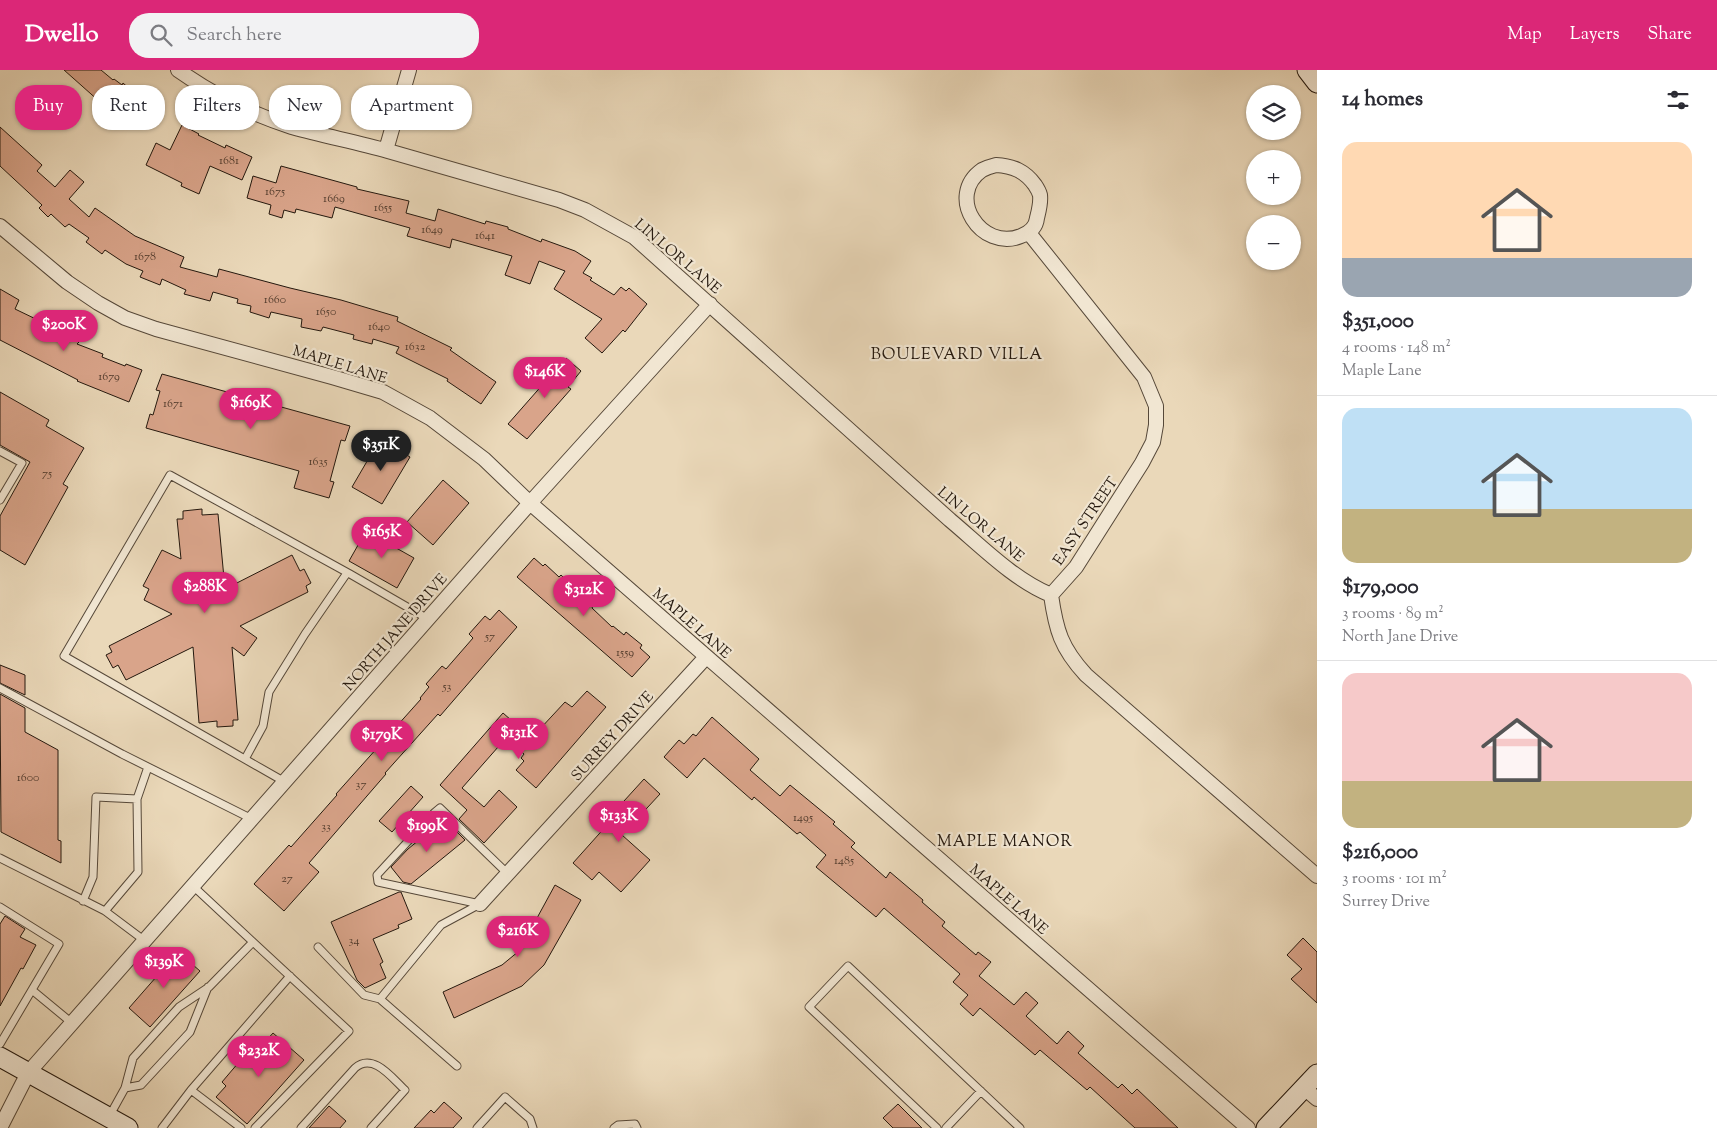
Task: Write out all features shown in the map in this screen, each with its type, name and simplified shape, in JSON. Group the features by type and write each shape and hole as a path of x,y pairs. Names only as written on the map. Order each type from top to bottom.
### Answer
{"main road":[{"path":"1307,70 1317,83"},
{"path":"0,1058 128,1128"},
{"path":"1266,1128 1310,1094 1317,1074"}],"street":[{"name":"LIN LOR LANE","path":"178,70 197,84 260,116 292,127 386,150 559,200 585,210 634,237 875,455 950,520 1002,564 1036,589 1051,595"},
{"path":"386,150 409,70"},
{"path":"996,165 1010,166 1023,172 1032,181 1040,193 1040,206 1036,223 1029,233 1014,239 1001,239 986,234 975,224 967,209 967,193 972,180 982,170 996,165"},
{"name":"MAPLE LANE","path":"0,226 67,282 125,318 156,329 383,392 430,418 484,460 530,503 1248,1128"},
{"name":"EASY STREET","path":"1029,233 1144,377 1156,406 1154,442 1076,568 1051,595"},
{"name":"NORTH JANE DRIVE","path":"0,1128 28,1073 530,503 710,304"},
{"path":"1051,595 1054,618 1063,645 1081,670 1317,876"},
{"name":"SURREY DRIVE","path":"480,904 706,656"}],"lane":[{"path":"0,451 22,463 0,500"},
{"path":"285,782 64,656 170,476 428,619"},
{"path":"245,759 263,726 269,692 305,634 347,573"},
{"path":"0,688 122,754 252,819"},
{"path":"105,912 138,872 137,799 148,767"},
{"path":"83,901 93,877 96,797 137,799"},
{"path":"480,904 378,882 377,875 440,808 508,874"},
{"path":"0,858 105,912 145,941"},
{"path":"193,886 349,1031 255,1128"},
{"path":"380,999 442,925 480,904"},
{"path":"0,907 58,944 0,1044"},
{"path":"108,1117 125,1088 133,1058 179,1007 208,987 253,942"},
{"path":"318,947 364,995 380,999 457,1066"},
{"path":"937,1128 809,1007 848,966 1020,1128"},
{"path":"162,1128 191,1090 290,976"},
{"path":"125,1088 142,1084 190,1032 208,987"},
{"path":"32,990 72,1023"},
{"path":"301,1128 355,1068 360,1064 370,1062 379,1066 405,1090 371,1128"},
{"path":"191,1090 241,1128"},
{"path":"946,1128 981,1091"},
{"path":"477,1128 505,1097 530,1119 533,1128"},
{"path":"614,1128 618,1125 635,1124 637,1128"}],"building":[{"path":"64,70 101,70 122,85 92,85 92,95"},
{"path":"0,127 42,165 37,171 55,187 70,170 84,182 69,199 89,217 95,208 135,236 184,257 180,267 217,277 219,269 341,300 398,317 397,321 452,348 450,350 496,382 481,404 447,381 448,379 396,353 399,347 373,339 372,344 353,339 354,335 323,327 321,331 301,327 302,319 271,312 269,318 250,312 251,306 237,303 238,299 213,292 210,301 184,294 186,290 162,279 160,285 140,277 143,271 126,264 105,250 102,254 86,242 89,238 69,224 65,227 51,214 48,217 39,208 42,205 0,166"},
{"path":"180,130 191,130 225,148 226,145 252,157 242,180 210,166 199,194 181,186 182,183 146,165 156,143 170,150"},
{"path":"281,166 357,187 357,189 409,201 406,213 435,221 438,209 485,224 486,221 508,227 508,229 541,242 542,239 575,251 591,261 583,273 592,278 590,280 614,295 621,287 626,291 629,288 647,304 625,332 623,330 602,353 585,338 602,319 554,289 565,271 539,261 530,284 505,275 512,256 452,239 450,248 407,236 410,228 335,207 332,218 296,209 295,213 284,210 282,218 269,214 271,205 247,198 253,176 276,183"},
{"path":"0,289 19,300 15,309 42,322 40,325 79,342 77,344 103,354 102,357 142,370 129,402 77,381 0,340"},
{"path":"566,358 581,371 568,387 571,389 527,439 508,424"},
{"path":"162,374 350,426 345,441 341,440 330,481 334,482 329,498 294,488 299,471 146,428 150,414 153,415 160,391 156,390"},
{"path":"0,392 49,420 46,426 84,448 63,484 68,487 25,565 0,550 0,516 30,462 0,445"},
{"path":"380,439 410,457 382,504 352,487"},
{"path":"443,480 469,503 433,545 407,522"},
{"path":"202,509 202,515 218,514 225,589 292,555 300,571 304,569 311,583 306,586 308,592 240,626 257,638 244,656 232,647 238,720 233,720 233,726 217,727 217,721 199,723 193,647 126,680 118,665 113,668 106,655 112,652 109,646 172,614 144,600 149,589 143,586 162,550 181,559 177,519 183,519 183,511"},
{"path":"366,531 414,558 397,588 349,561"},
{"path":"534,558 543,566 545,564 559,577 561,575 612,627 624,635 626,632 642,645 640,648 650,657 632,677 517,577"},
{"path":"499,610 517,627 440,716 438,714 385,773 309,863 319,872 284,911 254,884 289,845 291,847 421,699 429,687 426,684 442,666 446,669 473,638 469,634 485,616 490,620"},
{"path":"0,665 25,675 25,695 0,683"},
{"path":"587,691 606,707 536,788 516,770 524,761 521,758 524,754 506,738 462,788 484,807 499,790 517,807 484,843 459,819 467,810 440,785 503,713 528,735 536,727 539,730 565,702 572,707"},
{"path":"0,694 25,708 25,732 58,750 58,840 61,841 61,863 1,832"},
{"path":"712,717 759,759 750,770 780,796 790,785 835,822 833,824 855,843 851,847 886,878 890,872 945,922 942,926 976,955 978,952 991,962 979,976 1014,1005 1026,992 1038,1003 1026,1016 1057,1044 1068,1031 1084,1046 1078,1053 1118,1088 1122,1084 1132,1094 1137,1089 1178,1128 1135,1128 1090,1087 1087,1090 1040,1050 1035,1055 980,1008 973,1016 960,1004 968,995 953,982 960,974 884,908 876,917 816,867 826,855 800,832 797,834 754,797 752,800 704,758 687,778 664,757 679,740 684,744 693,734 696,736"},
{"path":"644,779 660,794 622,835 650,860 621,892 599,872 592,880 573,863 616,815 614,812"},
{"path":"411,786 423,797 392,832 379,821"},
{"path":"441,822 448,831 452,827 465,840 411,884 403,882 391,867 408,849"},
{"path":"555,885 581,900 544,965 522,986 454,1018 443,992 502,965 519,951"},
{"path":"401,892 412,919 398,925 399,928 373,939 383,962 380,964 386,978 365,988 357,980 331,922"},
{"path":"5,916 25,929 20,937 36,945 0,1006 0,924"},
{"path":"1303,938 1317,952 1317,1003 1291,979 1302,969 1287,955"},
{"path":"178,952 200,971 150,1027 129,1008"},
{"path":"273,1033 304,1060 247,1124 216,1097 226,1086 222,1082 239,1062 242,1065 264,1040 265,1042"},
{"path":"444,1102 462,1118 453,1128 414,1128 431,1110 434,1113"},
{"path":"898,1104 922,1128 893,1128 883,1118"},
{"path":"329,1106 346,1121 340,1128 309,1128"}],"district":[{"name":"BOULEVARD VILLA","path":"957,353"},
{"name":"MAPLE MANOR","path":"1005,840"}]}
